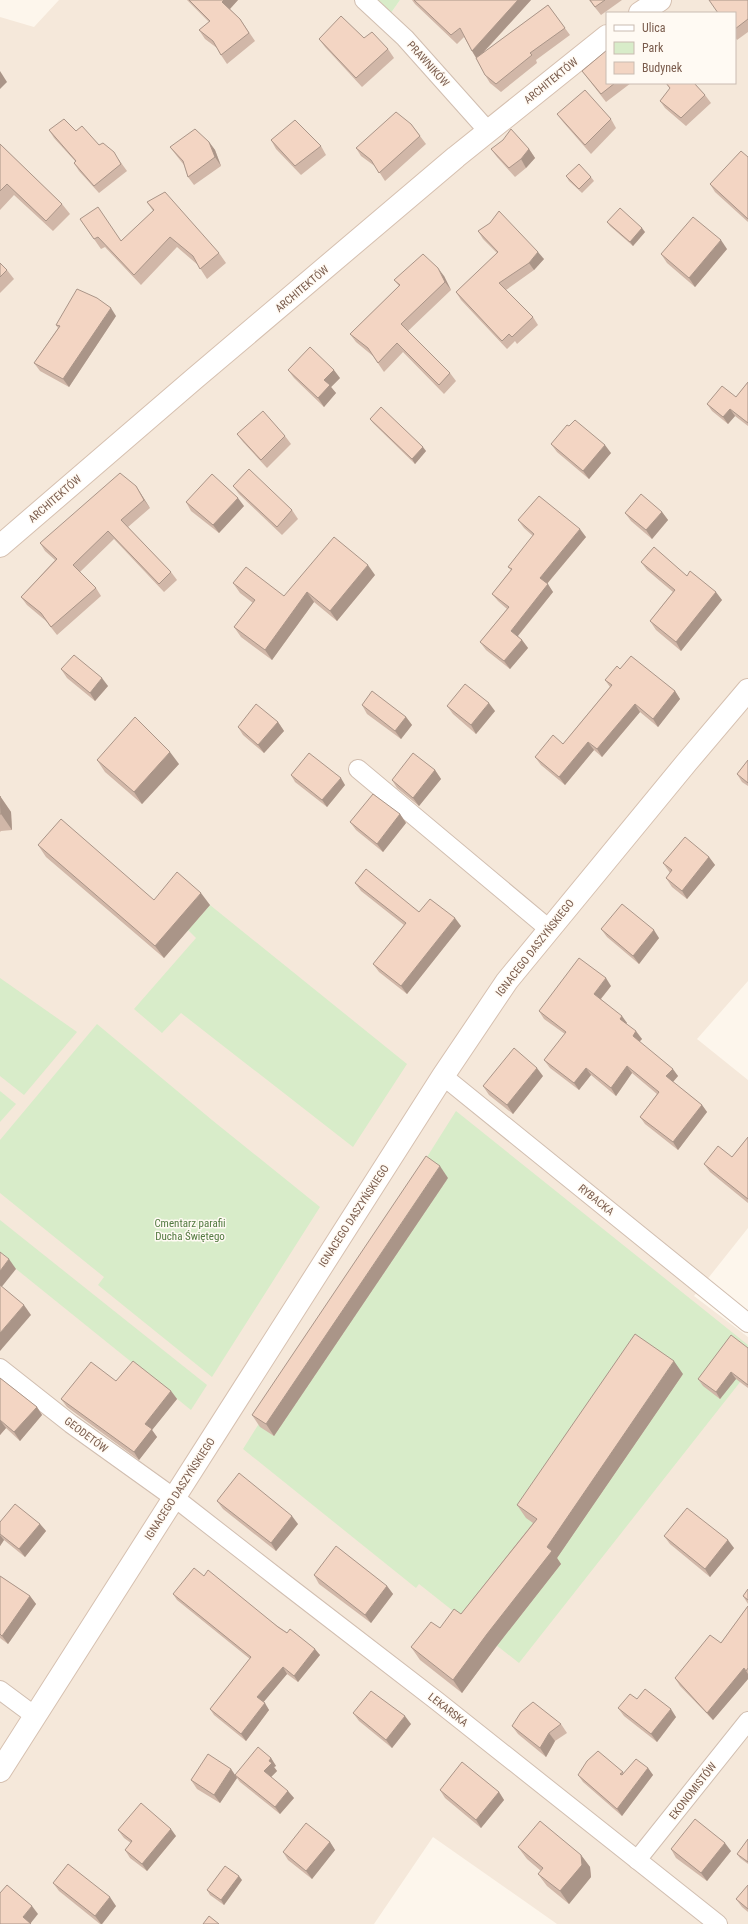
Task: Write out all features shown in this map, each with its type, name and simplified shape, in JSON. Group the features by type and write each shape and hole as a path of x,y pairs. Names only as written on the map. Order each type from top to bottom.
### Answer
{"main road":[{"path":"642,12 660,0"},
{"name":"ARCHITEKTÓW","path":"0,546 194,378 488,131 606,37"},
{"name":"IGNACEGO DASZYŃSKIEGO","path":"0,1771 444,1076 507,981 748,690"}],"street":[{"name":"PRAWNIKÓW","path":"364,0 405,38 488,131"},
{"path":"358,769 549,929"},
{"name":"RYBACKA","path":"444,1076 748,1323"},
{"name":"GEODETÓW","path":"0,1368 71,1424 175,1499"},
{"name":"LEKARSKA","path":"175,1499 443,1706 718,1924"},
{"path":"0,1690 35,1716"},
{"name":"EKONOMISTÓW","path":"637,1860 748,1721"}],"shaded area":[{"path":"59,0 377,0 391,13 400,0 748,0 748,981 697,1039 748,1080 748,1228 694,1296 748,1337 748,1924 557,1924 433,1837 374,1924 0,1924 0,17 34,27"}],"green space":[{"path":"377,0 400,0 391,13"},
{"path":"210,905 407,1064 353,1147 181,1013 162,1033 134,1009 196,938 188,930"},
{"path":"0,978 77,1032 24,1095 0,1076"},
{"name":"Cmentarz parafii Ducha Świętego","path":"97,1024 212,1120 320,1207 212,1377 98,1285 104,1277 0,1193 0,1140"},
{"path":"0,1091 16,1104 0,1122"},
{"path":"456,1111 748,1345 748,1372 519,1663 419,1584 416,1588 243,1449"},
{"path":"0,1220 207,1385 191,1410 0,1256"}],"building":[{"path":"189,0 224,0 222,2 240,19 249,33 221,55 213,41 199,30 210,21"},
{"path":"414,0 518,0 472,51 460,28 451,35"},
{"path":"590,0 605,0 595,7"},
{"path":"709,0 748,0 748,19 736,28 736,12 717,12"},
{"path":"548,5 565,28 530,53 532,55 496,84 485,75 476,58"},
{"path":"341,16 364,38 372,32 388,49 356,78 319,39"},
{"path":"606,51 606,84 614,84 601,94 582,71"},
{"path":"667,84 695,84 705,95 681,118 660,101 670,88"},
{"path":"585,90 611,119 585,145 557,114"},
{"path":"396,112 411,124 420,136 379,173 371,160 356,148"},
{"path":"64,119 76,131 82,126 99,145 103,143 114,152 121,164 94,186 74,163 76,161 49,130"},
{"path":"295,120 321,146 295,166 271,140"},
{"path":"195,129 209,142 215,157 188,177 183,161 170,147"},
{"path":"511,129 529,149 521,159 509,168 491,149 503,140"},
{"path":"0,144 62,204 46,221 7,184 0,191"},
{"path":"741,151 748,157 748,219 710,184"},
{"path":"579,164 591,177 579,189 566,176"},
{"path":"165,192 219,253 200,269 193,256 170,237 134,275 98,237 94,239 80,219 98,207 121,241 154,210 147,202"},
{"path":"620,208 642,228 630,242 607,222"},
{"path":"499,211 538,252 529,263 499,283 533,317 512,337 509,334 502,341 456,292 498,252 478,231 490,223"},
{"path":"693,217 721,240 689,278 661,254"},
{"path":"423,254 438,268 445,282 401,324 450,373 439,385 397,343 378,363 368,348 350,334 400,285 394,280"},
{"path":"0,263 7,270 0,277"},
{"path":"77,289 97,298 111,308 63,379 34,363 60,326 56,325"},
{"path":"310,347 334,370 324,380 330,385 318,398 288,370"},
{"path":"748,382 748,423 730,409 723,417 707,404 722,386 736,397"},
{"path":"381,407 423,447 412,459 370,419"},
{"path":"263,411 285,436 261,460 237,434"},
{"path":"575,420 605,445 583,471 551,444 567,425 569,426"},
{"path":"249,469 292,510 277,527 233,486"},
{"path":"120,473 136,486 144,500 121,520 171,572 159,584 108,531 73,565 96,588 51,627 41,613 21,597 57,559 40,543"},
{"path":"212,474 238,498 213,525 186,502"},
{"path":"641,494 662,512 646,530 625,513"},
{"path":"539,496 580,529 540,578 548,584 511,631 522,640 504,661 480,642 509,607 492,594 512,569 508,567 534,534 518,520"},
{"path":"334,537 368,565 330,611 307,592 265,650 234,627 255,600 233,583 246,567 284,596"},
{"path":"654,547 687,576 690,571 716,592 676,642 650,621 675,590 641,562"},
{"path":"74,655 102,678 90,693 61,669"},
{"path":"631,656 675,691 653,719 635,704 597,749 588,742 559,777 535,757 553,735 563,744 612,685 605,680 617,666 620,669"},
{"path":"465,684 489,703 471,725 447,706"},
{"path":"372,691 406,717 395,731 362,705"},
{"path":"256,704 278,722 258,745 238,727"},
{"path":"135,717 170,752 134,792 97,760"},
{"path":"309,753 341,778 322,800 291,775"},
{"path":"413,753 435,770 413,798 392,780"},
{"path":"748,760 748,783 737,774"},
{"path":"373,794 400,814 377,844 350,822"},
{"path":"61,819 154,900 177,872 201,893 155,946 38,845"},
{"path":"685,837 709,857 682,891 666,878 672,870 663,863"},
{"path":"366,869 419,912 430,899 455,918 401,986 373,964 406,923 355,883"},
{"path":"622,904 654,930 633,956 601,929"},
{"path":"579,958 606,978 594,994 622,1016 620,1019 636,1031 633,1036 673,1069 666,1076 702,1105 673,1142 640,1117 659,1092 627,1066 611,1088 586,1068 574,1083 544,1060 566,1032 539,1011"},
{"path":"514,1048 537,1068 507,1105 483,1086"},
{"path":"748,1137 748,1199 704,1164 718,1146 732,1157"},
{"path":"426,1156 440,1166 266,1424 252,1415"},
{"path":"0,1252 9,1259 0,1271"},
{"path":"0,1285 24,1305 0,1333"},
{"path":"635,1334 674,1361 547,1547 552,1551 453,1680 411,1647 431,1622 440,1628 454,1609 461,1614 537,1519 517,1505"},
{"path":"731,1335 748,1348 748,1385 731,1372 716,1392 698,1379"},
{"path":"133,1361 171,1391 145,1424 152,1429 134,1452 61,1399 91,1362 116,1381"},
{"path":"0,1378 37,1407 14,1432 0,1420"},
{"path":"239,1473 292,1516 271,1543 217,1501"},
{"path":"15,1504 40,1524 19,1549 0,1534 0,1522"},
{"path":"687,1508 728,1540 705,1569 664,1536"},
{"path":"336,1546 387,1586 365,1615 314,1575"},
{"path":"194,1568 204,1576 208,1570 278,1627 287,1633 290,1629 315,1649 294,1676 283,1667 257,1697 265,1703 241,1734 210,1709 251,1657 173,1594"},
{"path":"0,1576 30,1596 2,1636 0,1634"},
{"path":"748,1589 748,1600 743,1596"},
{"path":"748,1606 748,1668 746,1671 744,1668 707,1713 675,1678 710,1635 721,1643"},
{"path":"645,1689 671,1709 651,1734 618,1708 630,1694 637,1699"},
{"path":"371,1691 405,1716 386,1740 353,1713"},
{"path":"533,1702 561,1724 549,1733 540,1748 512,1726 521,1712"},
{"path":"258,1747 271,1758 269,1761 272,1763 264,1771 288,1791 275,1807 235,1775"},
{"path":"598,1751 623,1772 620,1774 622,1775 636,1759 648,1768 617,1809 578,1775 587,1761"},
{"path":"208,1754 231,1769 214,1795 191,1780"},
{"path":"462,1762 499,1792 476,1820 440,1790"},
{"path":"141,1803 171,1829 142,1864 125,1850 132,1841 118,1830"},
{"path":"695,1819 725,1843 701,1873 671,1849"},
{"path":"540,1821 581,1855 582,1865 560,1891 538,1874 543,1868 518,1847"},
{"path":"306,1823 330,1842 306,1871 283,1852"},
{"path":"748,1839 748,1862 737,1854"},
{"path":"68,1864 110,1897 95,1916 53,1883"},
{"path":"225,1866 239,1876 221,1900 207,1890"},
{"path":"7,1885 32,1906 23,1917 31,1924 0,1924 0,1893"},
{"path":"748,1885 748,1909 736,1899"},
{"path":"209,1916 219,1924 203,1924"}]}
